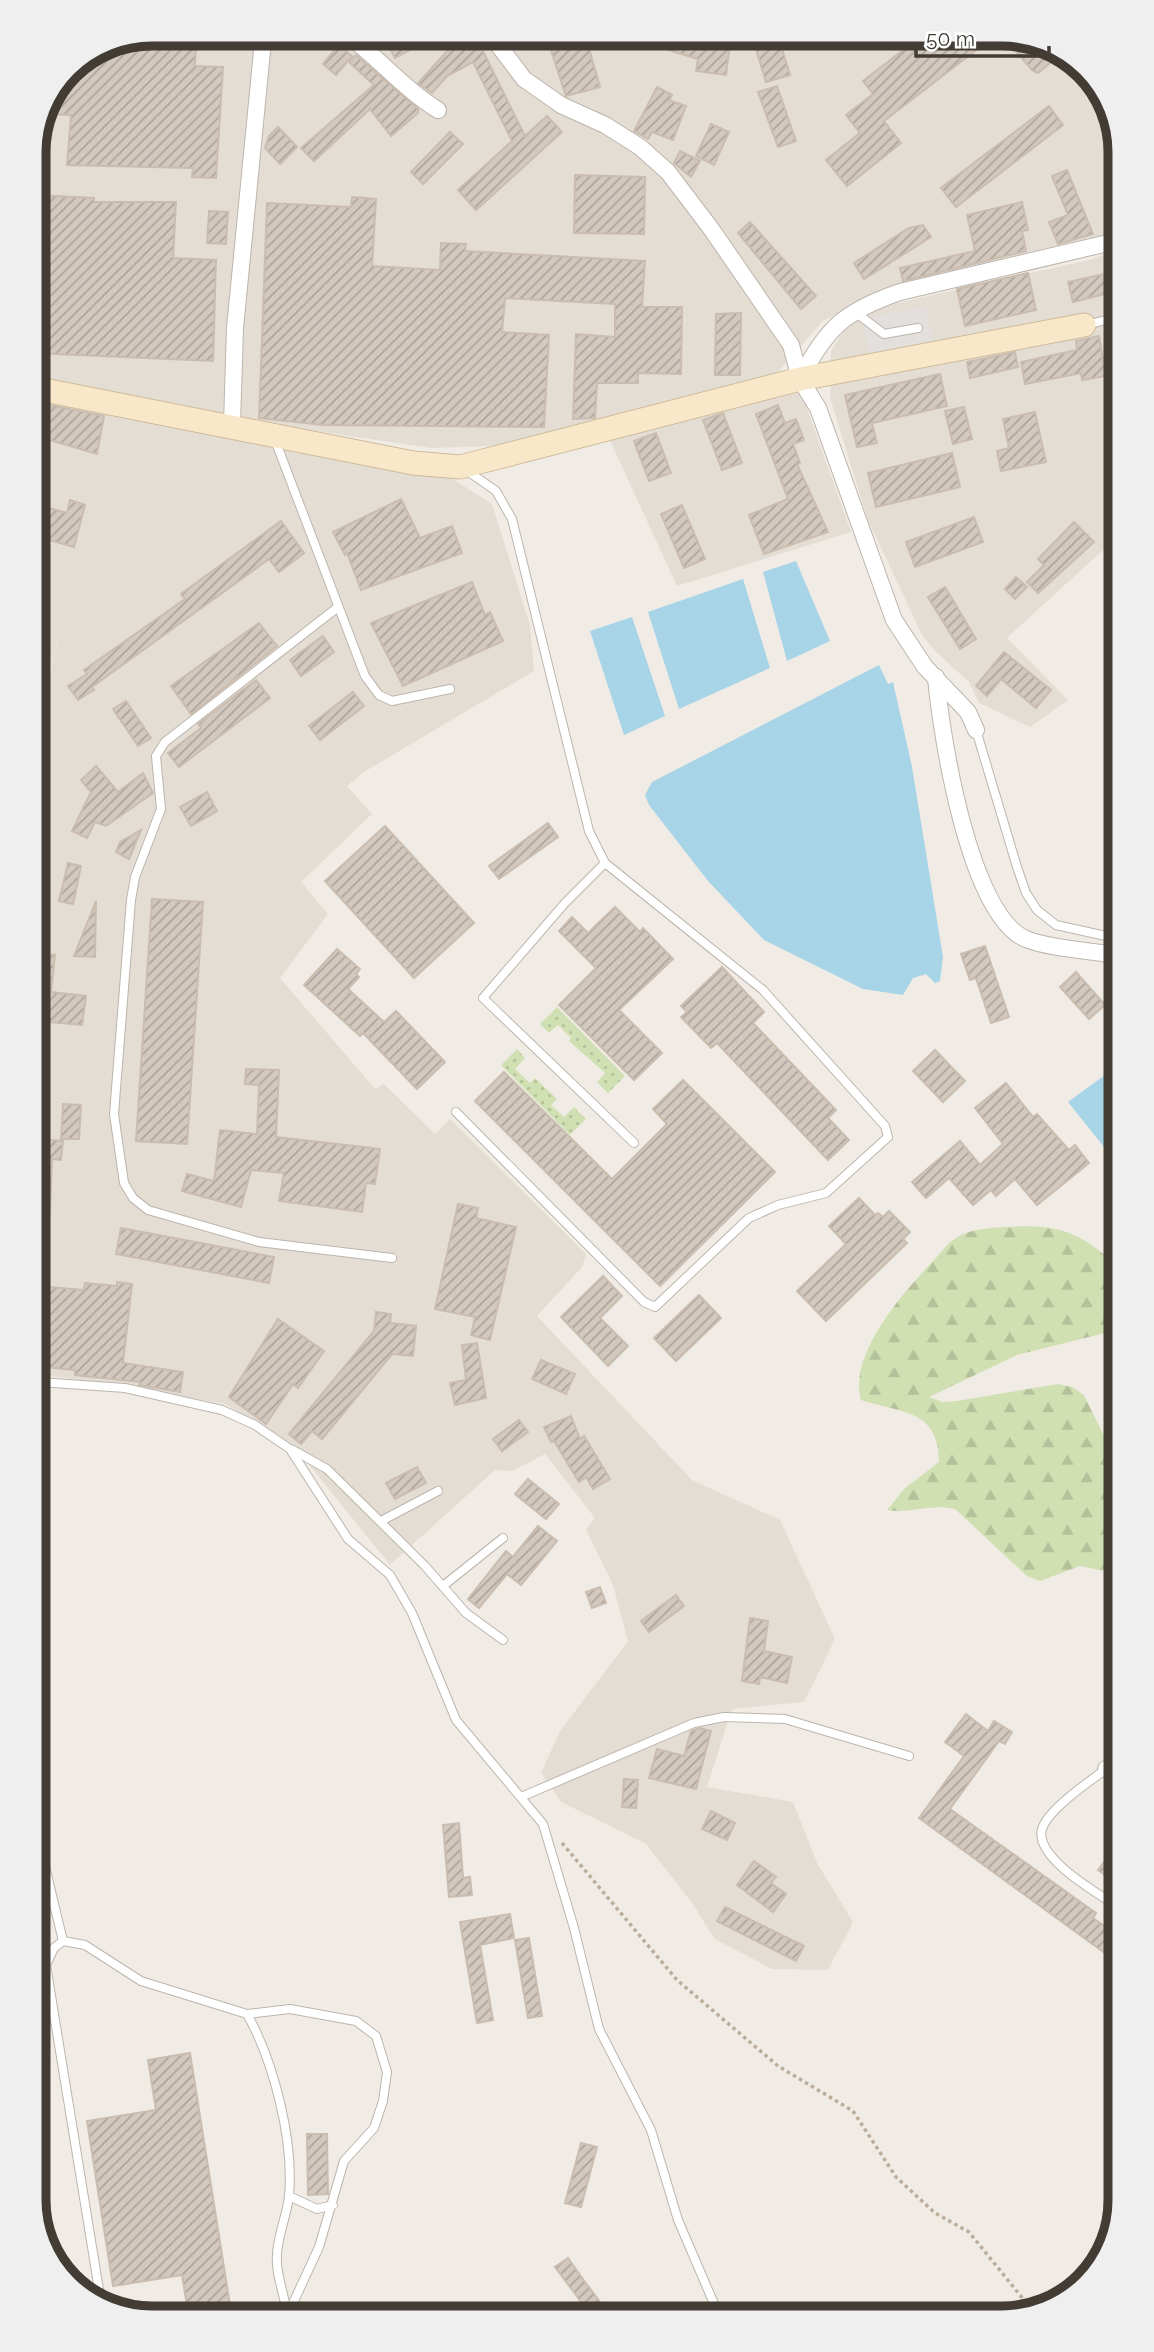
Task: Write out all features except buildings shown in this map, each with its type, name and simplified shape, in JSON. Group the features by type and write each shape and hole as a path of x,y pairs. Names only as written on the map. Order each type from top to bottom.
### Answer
{"street":[{"path":"232,425 235,328 263,46"},
{"path":"362,46 386,65 412,94 438,110"},
{"path":"499,46 524,79 561,105 606,125 640,146 668,172 791,345 800,379 818,408 894,620 925,667 968,712 976,730"},
{"path":"800,379 820,341 869,303 901,292 1108,243"},
{"path":"46,390 413,463 460,467 800,379 1084,326"},
{"path":"936,677 940,727 964,825 985,892 1003,920 1025,939 1108,954"}],"lane":[{"path":"855,312 884,334 918,328"},
{"path":"1084,326 1108,319"},
{"path":"272,434 365,677 379,695 392,701 450,689"},
{"path":"456,1111 644,1303 654,1307 749,1218 778,1205 826,1193 888,1137 885,1126 763,990 605,863 589,831 512,519 496,491 460,467"},
{"path":"338,607 165,741 156,756 161,809 135,877 131,900 114,1114 124,1183 133,1198 148,1210 259,1242 392,1258"},
{"path":"976,730 1017,867 1026,893 1037,911 1056,925 1108,936"},
{"path":"605,863 482,998 634,1143"},
{"path":"46,1383 125,1388 222,1410 255,1425 327,1469 381,1521 466,1613 503,1640"},
{"path":"290,1448 348,1539 390,1575 412,1613 456,1720 543,1824 574,1928 599,2029 651,2130 678,2220 715,2306"},
{"path":"381,1521 438,1491"},
{"path":"443,1586 503,1538"},
{"path":"521,1797 694,1723 724,1717 785,1719 851,1741 909,1756"},
{"path":"1108,1770 1055,1811 1042,1829 1042,1843 1048,1854 1061,1867 1108,1900"},
{"path":"46,1871 63,1941"},
{"path":"99,2292 46,1965 54,1948 63,1941 85,1945 141,1981 247,2014 290,2009 326,2013 356,2021 376,2036 387,2072 383,2101 374,2128 344,2161 319,2247 291,2306"},
{"path":"247,2014 263,2043 281,2105 289,2196 277,2253 278,2282 285,2306"},
{"path":"289,2196 317,2209 333,2205"}],"path":[{"path":"543,1824 573,1855 677,1980 778,2066 853,2112 896,2177 935,2213 968,2232 1026,2303"}],"shaded area":[{"path":"152,46 1009,46 1030,49 1067,67 1087,87 1100,111 1108,152 1108,235 1058,252 880,293 823,321 777,373 597,423 495,446 431,448 254,422 46,381 46,145 49,124 63,93 77,77 93,63 111,54"},
{"path":"1108,253 1108,545 1007,638 1068,700 1030,727 979,703 969,682 936,652 922,635 868,520 830,398 831,351 844,331 868,313 893,304 1093,259"},
{"path":"925,306 933,343 870,357 864,328 874,317"},
{"path":"800,389 851,532 677,586 606,432"},
{"path":"46,397 114,415 453,479 492,504 530,625 534,671 364,772 347,786 372,814 301,882 328,914 280,978 375,1089 384,1084 435,1134 450,1119 586,1254 582,1267 537,1316 692,1480 780,1520 835,1639 804,1702 732,1709 707,1787 793,1802 817,1863 853,1922 828,1970 772,1969 715,1939 692,1903 646,1844 561,1802 541,1773 560,1731 628,1641 613,1585 586,1530 595,1518 545,1454 512,1471 495,1470 390,1565 294,1446 225,1404 123,1385 46,1376 46,686 66,611 46,682"}],"green space":[{"path":"557,1007 625,1076 608,1093 597,1082 605,1073 569,1041 571,1038 558,1025 549,1033 540,1024"},
{"path":"517,1049 525,1058 515,1069 530,1083 535,1078 557,1099 551,1105 564,1117 574,1107 586,1119 570,1135 501,1065"},
{"path":"1025,1226 1063,1231 1094,1246 1108,1258 1108,1332 1017,1355 929,1397 943,1402 957,1401 1058,1384 1072,1387 1084,1395 1108,1440 1108,1572 1080,1566 1040,1581 1027,1576 955,1509 937,1507 887,1510 905,1488 939,1462 937,1444 932,1431 924,1422 902,1411 861,1400 859,1382 870,1344 894,1307 953,1240 980,1229"}],"water":[{"path":"796,561 830,641 787,661 763,572"},
{"path":"743,579 770,668 679,709 648,612"},
{"path":"632,617 665,716 624,735 590,631"},
{"path":"879,665 888,684 893,682 912,767 943,957 940,981 935,983 926,974 913,978 903,995 863,989 764,940 708,881 649,805 645,795 652,782"},
{"path":"1108,1073 1108,1152 1068,1102"}]}
